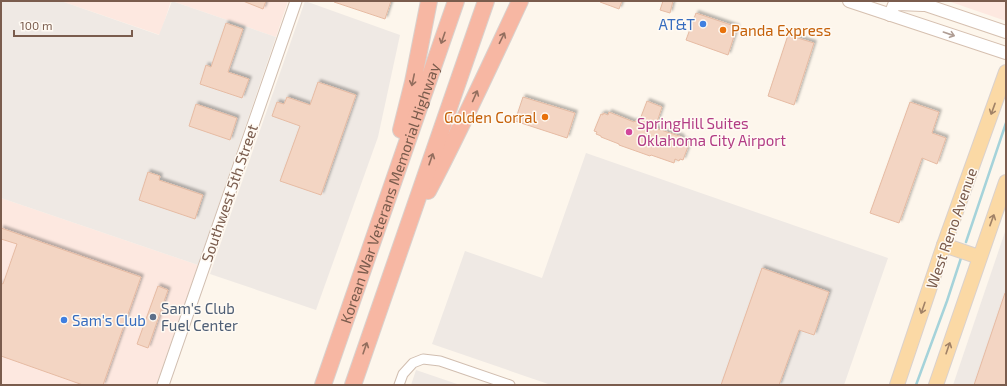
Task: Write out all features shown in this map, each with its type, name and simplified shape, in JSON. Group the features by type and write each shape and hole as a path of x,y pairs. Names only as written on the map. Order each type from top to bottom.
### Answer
{"highway":[{"path":"369,250 408,103 429,1"},
{"name":"Korean War Veterans Memorial Highway","path":"323,385 456,1"},
{"name":"Korean War Veterans Memorial Highway","path":"353,385 486,1"},
{"path":"404,235 460,130 485,73 520,1"}],"main road":[{"path":"849,1 1006,53"},
{"path":"914,1 1006,32"},
{"path":"890,15 894,6 898,4 928,6"},
{"name":"West Reno Avenue","path":"897,385 944,245 1006,72"},
{"path":"936,385 1006,182"},
{"path":"944,245 979,257"}],"street":[{"name":"Southwest 5th Street","path":"163,385 296,1"},
{"path":"399,385 402,374 413,363 423,359 440,361 510,385"}],"shaded area":[{"path":"1,1 61,1 159,35 172,1 276,37 198,265 1,198"},
{"path":"61,1 171,1 160,35"},
{"path":"172,1 288,1 276,37"},
{"path":"305,1 400,35 378,137 316,310 210,274"},
{"path":"948,1 1006,1 1006,21"},
{"path":"586,153 888,258 844,385 551,385 432,344 465,251 542,278"},
{"path":"1,198 198,265 156,385 1,385"},
{"path":"1006,229 1006,385 953,385"},
{"path":"416,370 460,385 411,385"}],"building":[{"path":"243,1 266,1 263,9"},
{"path":"334,1 391,1 385,19"},
{"path":"600,1 622,1 619,9"},
{"path":"663,1 673,1 670,13 660,10"},
{"path":"696,13 737,27 728,55 686,40"},
{"path":"226,23 243,29 228,72 249,79 242,98 200,84 206,65 211,67"},
{"path":"788,35 814,43 794,105 768,96"},
{"path":"318,82 356,95 321,195 280,181 300,126 272,116 277,102 284,104 287,97 310,105"},
{"name":"Golden Corral","path":"523,97 575,113 567,138 515,121"},
{"name":"SpringHill Suites Oklahoma City Airport","path":"647,101 662,107 655,128 682,137 681,139 687,141 686,143 689,144 683,160 680,159 679,161 675,159 674,163 651,155 650,156 601,137 594,131 601,114 603,115 603,113 608,115 609,112 634,122 639,122"},
{"path":"910,102 939,112 932,133 946,138 937,164 922,158 899,223 870,213"},
{"path":"196,104 237,118 230,140 189,126"},
{"path":"148,172 160,176 159,180 203,195 195,219 139,200"},
{"name":"Sam's Club","path":"1,228 141,277 103,385 83,385 1,356 1,283 3,284 17,244 1,239"},
{"path":"762,268 829,292 814,335 799,330 779,385 721,385"},
{"name":"Sam's Club Fuel Center","path":"158,286 168,290 148,348 137,344"},
{"path":"1005,293 1006,385 974,385"}],"waterway":[{"path":"966,242 1006,123"},
{"path":"916,385 961,258"}],"place":[{"name":"AT&T","path":"703,24"},
{"name":"Panda Express","path":"723,30"},
{"name":"Golden Corral","path":"545,117"},
{"name":"SpringHill Suites Oklahoma City Airport","path":"629,132"},
{"name":"Sam's Club Fuel Center","path":"153,317"},
{"name":"Sam's Club","path":"64,320"}]}
